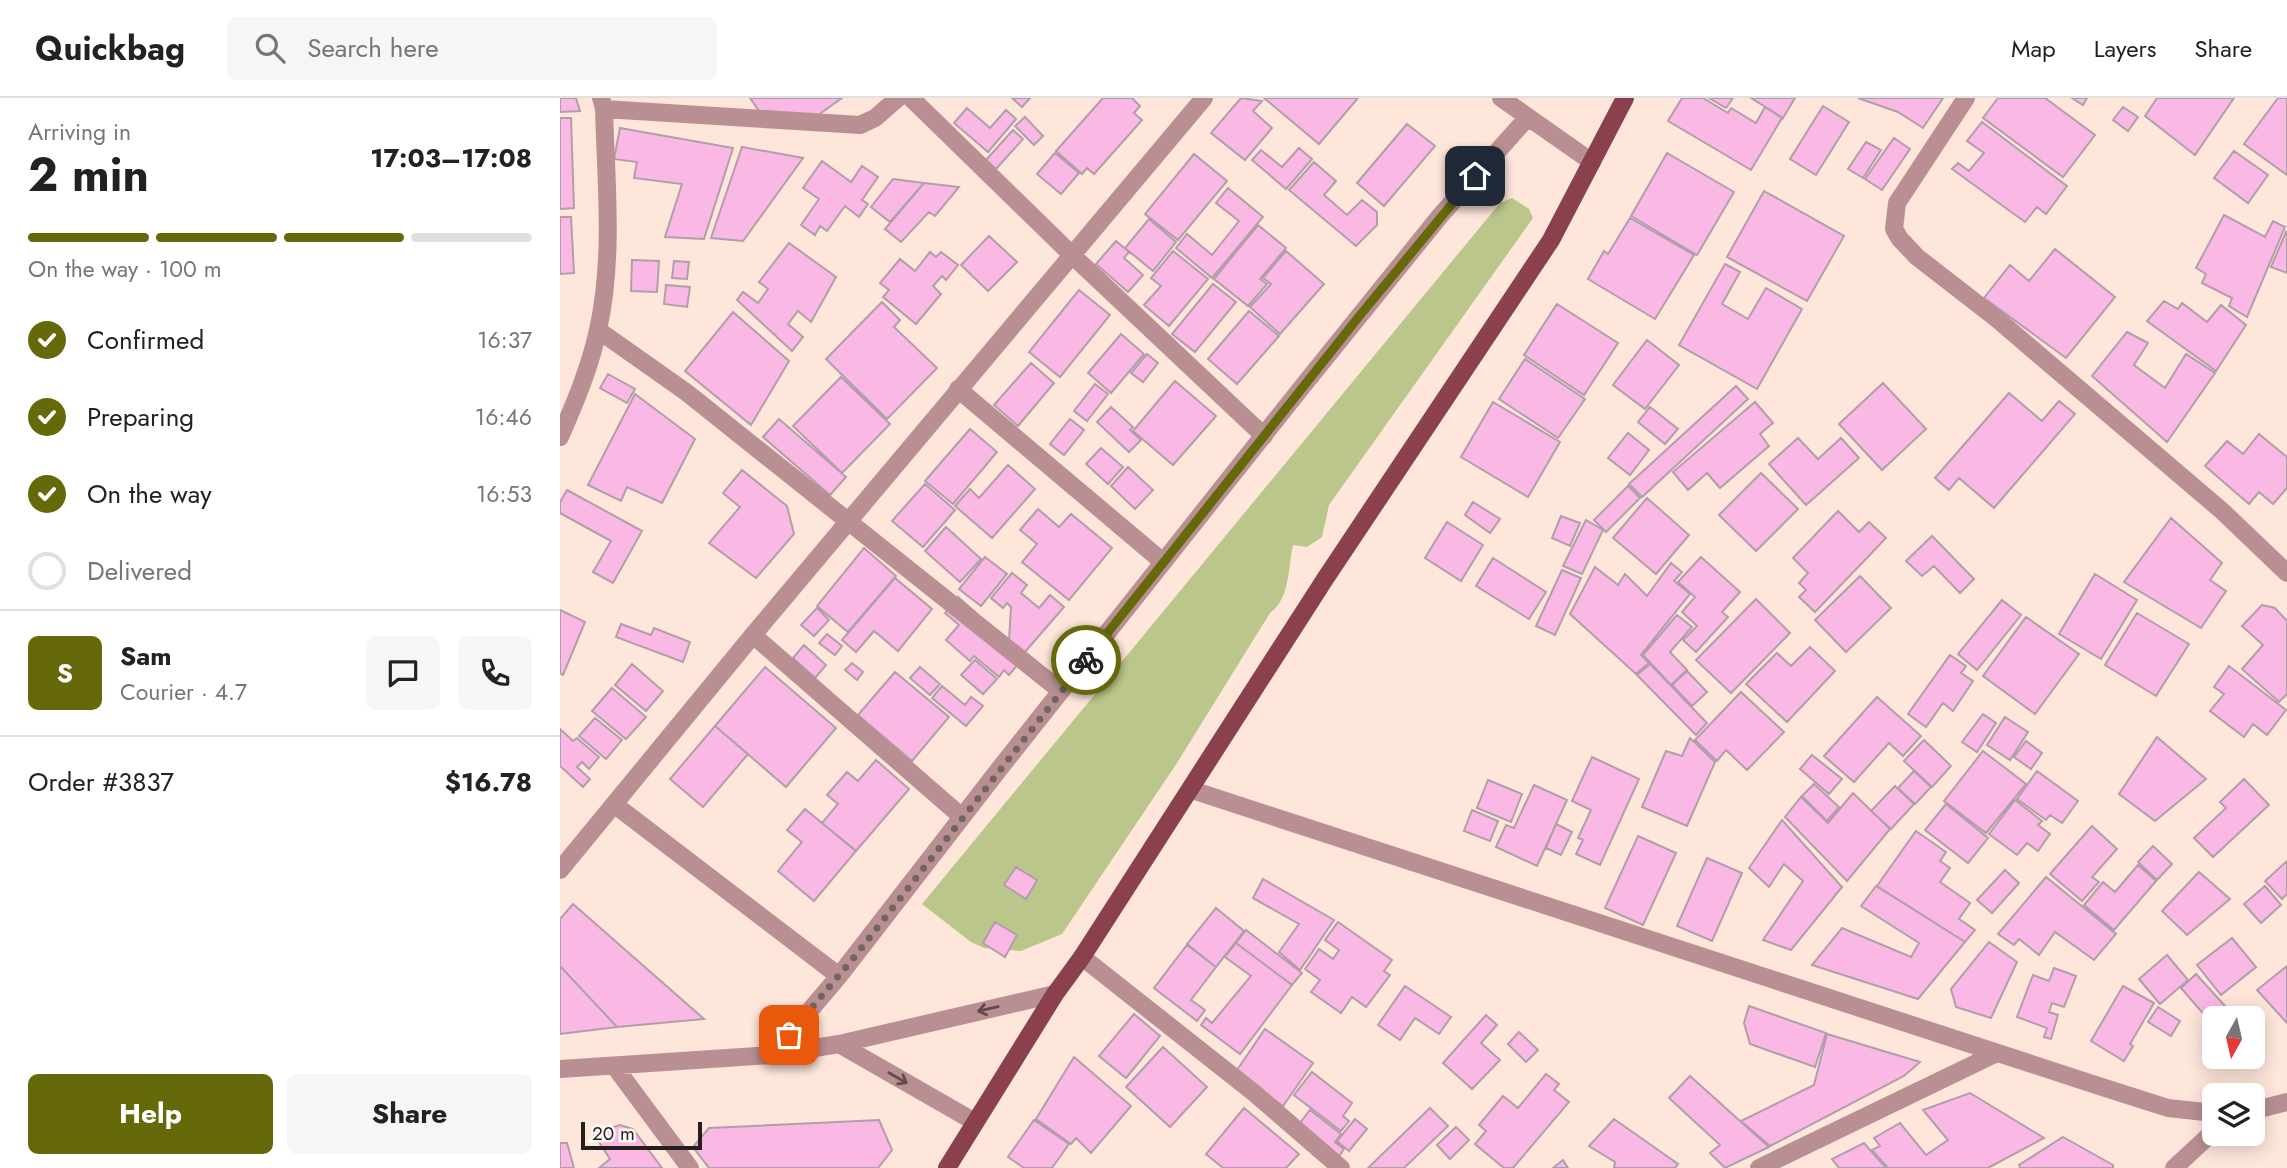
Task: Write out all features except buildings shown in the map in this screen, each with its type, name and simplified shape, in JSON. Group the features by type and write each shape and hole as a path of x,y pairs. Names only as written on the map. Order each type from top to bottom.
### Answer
{"main road":[{"path":"947,1168 1055,994 1192,790 1325,579 1551,240 1625,98"}],"street":[{"path":"560,437 579,394 598,330 604,287 607,202 602,103 860,125 875,118 898,98"},
{"path":"911,98 1264,436"},
{"path":"560,870 958,389 1205,98"},
{"path":"1501,98 1592,162"},
{"path":"1966,98 1897,203 1894,229 1900,239 1917,257 1997,319 2284,563"},
{"path":"772,1055 839,976 1163,562 1440,216 1528,117"},
{"path":"598,330 686,392 1061,691"},
{"path":"958,389 1163,562"},
{"path":"753,635 962,817"},
{"path":"1192,790 2168,1108 2202,1112"},
{"path":"615,805 839,976"},
{"path":"1082,957 1253,1093 1341,1168"},
{"path":"560,1069 772,1055 839,1044 1055,994"},
{"path":"839,1044 975,1122"},
{"path":"1759,1168 1997,1053"},
{"path":"615,1067 690,1168"},
{"path":"2265,1108 2287,1102"},
{"path":"2174,1168 2202,1142"}],"green space":[{"path":"1512,198 1529,209 1533,218 1329,505 1322,537 1307,547 1293,545 1285,591 1277,607 1270,613 1177,763 1062,934 1021,951 984,948 971,942 922,904 1500,203"}],"way so far":[{"path":"789,1035 856,955 1086,660"}],"route":[{"path":"1086,660 1302,387 1475,176"}]}
